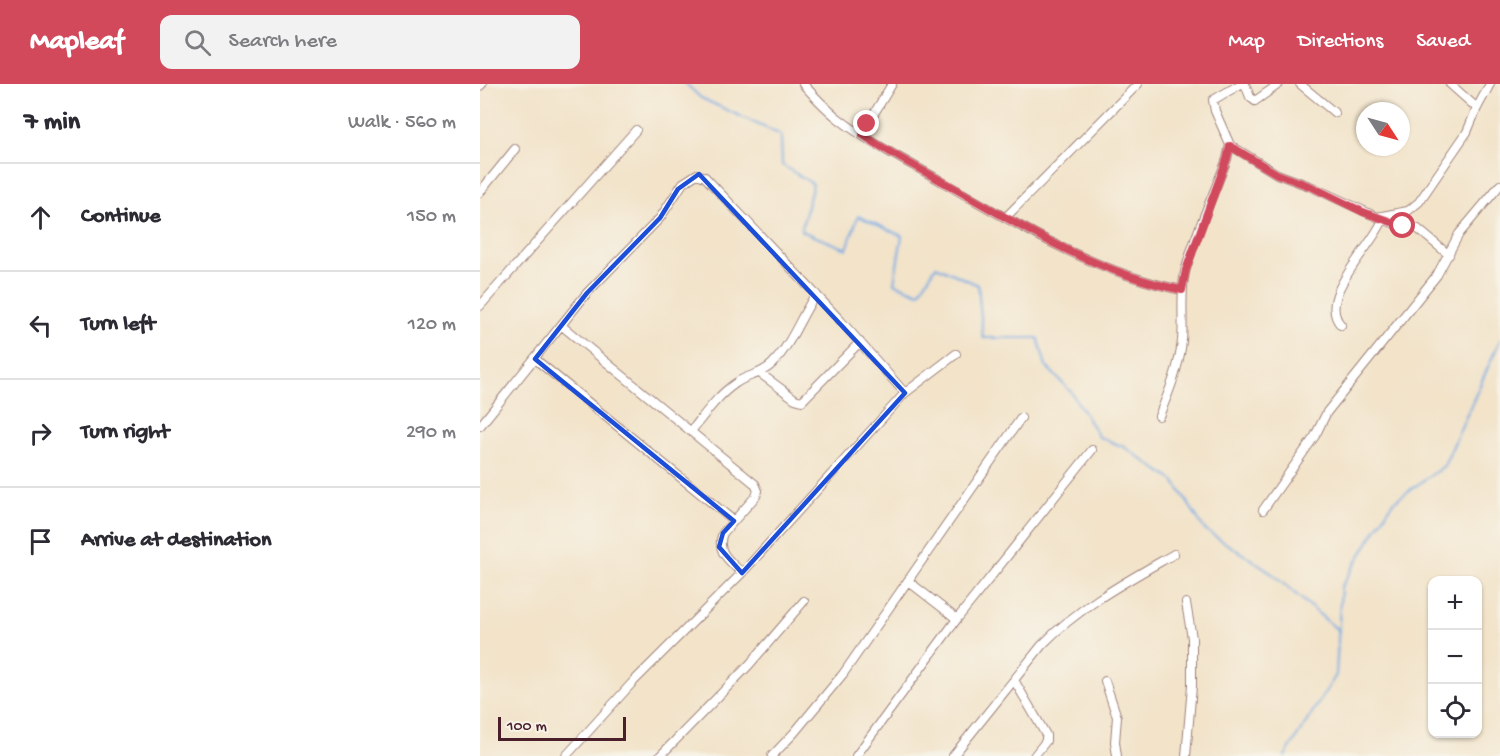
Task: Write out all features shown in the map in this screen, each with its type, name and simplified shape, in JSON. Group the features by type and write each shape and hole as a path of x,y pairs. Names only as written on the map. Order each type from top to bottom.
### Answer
{"street":[{"path":"803,84 838,118 863,135 1005,218 1091,260 1160,286 1182,290"},
{"path":"863,135 892,84"},
{"path":"1005,218 1138,84"},
{"path":"1279,84 1256,100 1250,97 1243,84 1213,100 1215,111 1230,146 1277,174 1395,224 1418,229 1449,255"},
{"path":"1300,84 1335,113"},
{"path":"1450,84 1477,108"},
{"path":"1380,218 1408,211 1419,202 1467,132 1490,84"},
{"path":"480,306 636,130"},
{"path":"1159,416 1176,374 1179,358 1182,339 1182,290 1186,270 1230,146"},
{"path":"480,192 515,149"},
{"path":"480,426 587,293 660,218 678,189 697,174 705,177 816,294 905,393"},
{"path":"1263,510 1315,436 1327,412 1437,275 1459,234 1500,185"},
{"path":"1341,325 1334,312 1340,288 1347,273 1373,240 1380,218"},
{"path":"692,430 717,399 733,384 744,378 761,374 787,348 804,312 816,294"},
{"path":"562,326 692,430 758,487 756,496 723,533 719,547 742,573"},
{"path":"761,374 795,399 802,401 860,342"},
{"path":"566,756 632,683 742,573 905,393 956,354"},
{"path":"535,358 734,521"},
{"path":"772,756 843,674 1021,418"},
{"path":"856,756 957,619 1092,450"},
{"path":"953,756 1042,645 1066,622 1092,603 1174,554"},
{"path":"908,581 957,619"},
{"path":"660,756 750,665 804,601"},
{"path":"1186,603 1192,638 1192,686 1186,756"},
{"path":"1014,680 1047,737 1034,756"},
{"path":"1105,681 1117,717 1115,742 1117,756"}],"highlighted area":[{"path":"699,174 905,393 742,573 719,547 723,533 734,521 535,359 587,293 660,218 678,189"}],"waterway":[{"path":"686,84 701,98 781,135 782,165 813,184 801,231 847,249 858,216 902,236 894,283 919,293 936,266 978,285 983,338 1038,338 1046,366 1071,392 1099,437 1124,447 1174,481 1205,530 1265,568 1339,631"},
{"path":"1285,756 1336,675 1341,587 1393,502 1444,466 1500,340"}],"route":[{"path":"867,124 863,135 872,142 1005,218 1091,260 1160,286 1182,290 1186,270 1230,146 1277,174 1312,187 1363,212 1403,226"}]}
